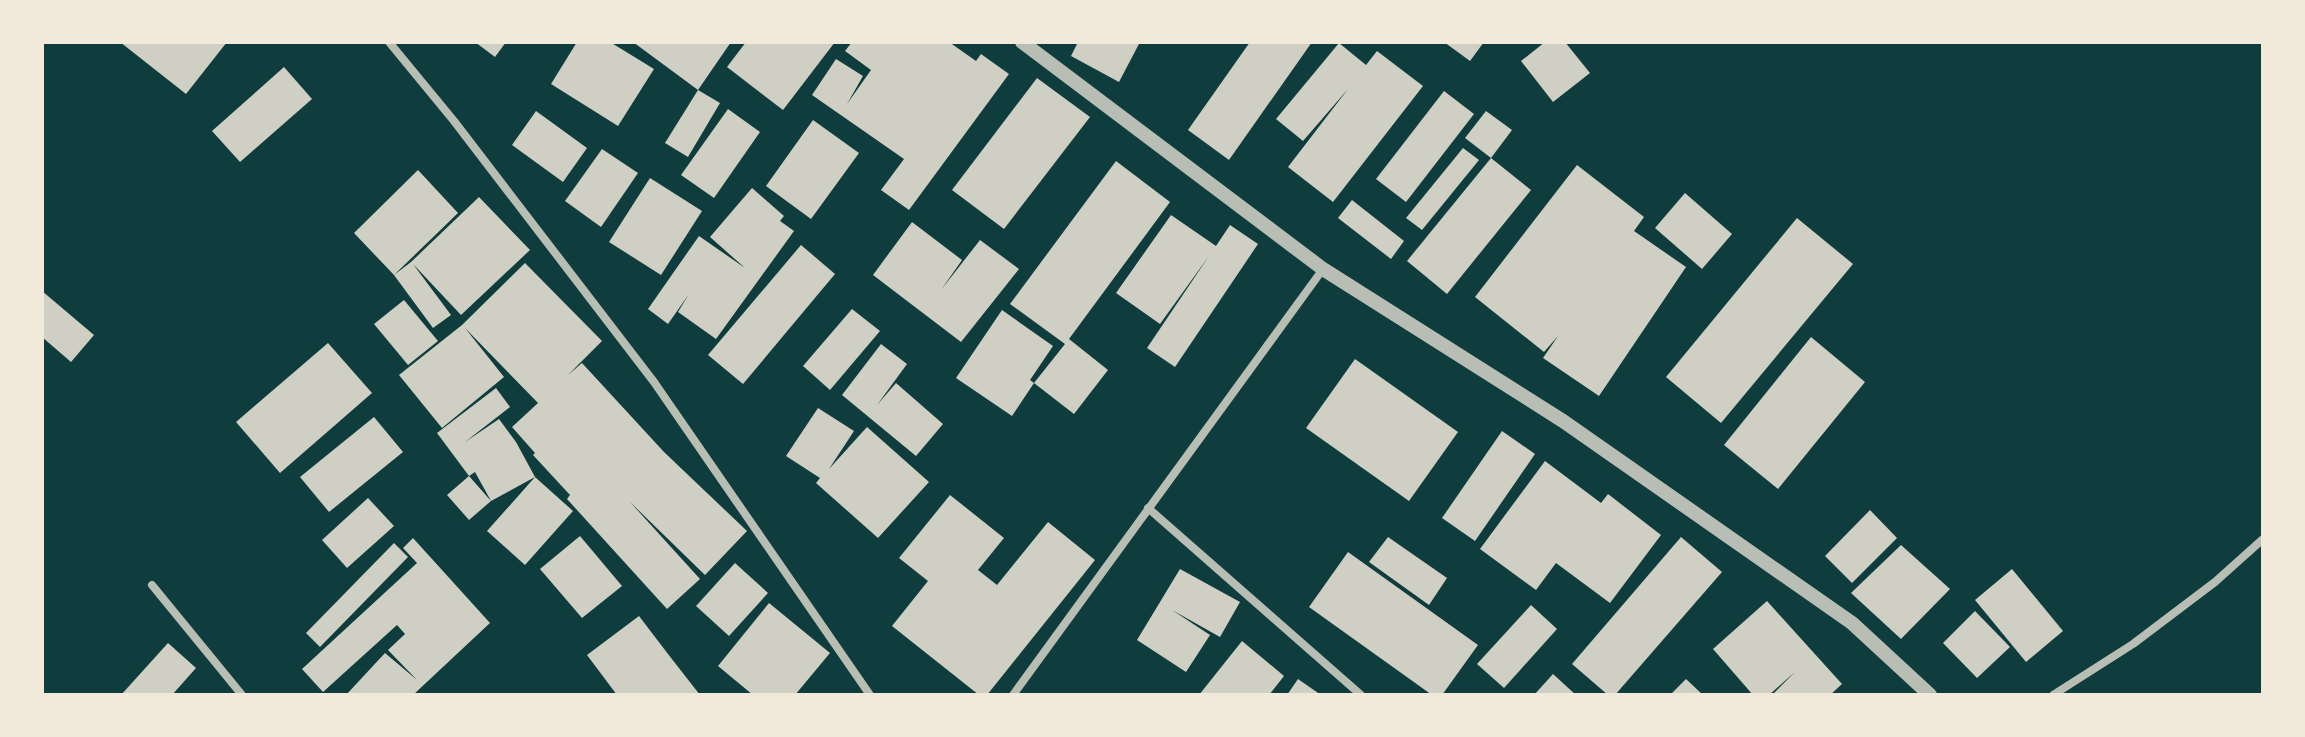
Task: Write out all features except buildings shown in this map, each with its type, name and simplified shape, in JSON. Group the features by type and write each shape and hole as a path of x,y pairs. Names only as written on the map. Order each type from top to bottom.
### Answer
{"street":[{"path":"389,42 454,121 654,382 870,695"},
{"path":"1022,42 1323,269 1563,421 1852,623 1930,695"},
{"path":"1013,695 1323,269"},
{"path":"1148,508 1361,695"},
{"path":"2053,695 2133,644 2215,582 2263,539"},
{"path":"152,585 242,695"}]}
